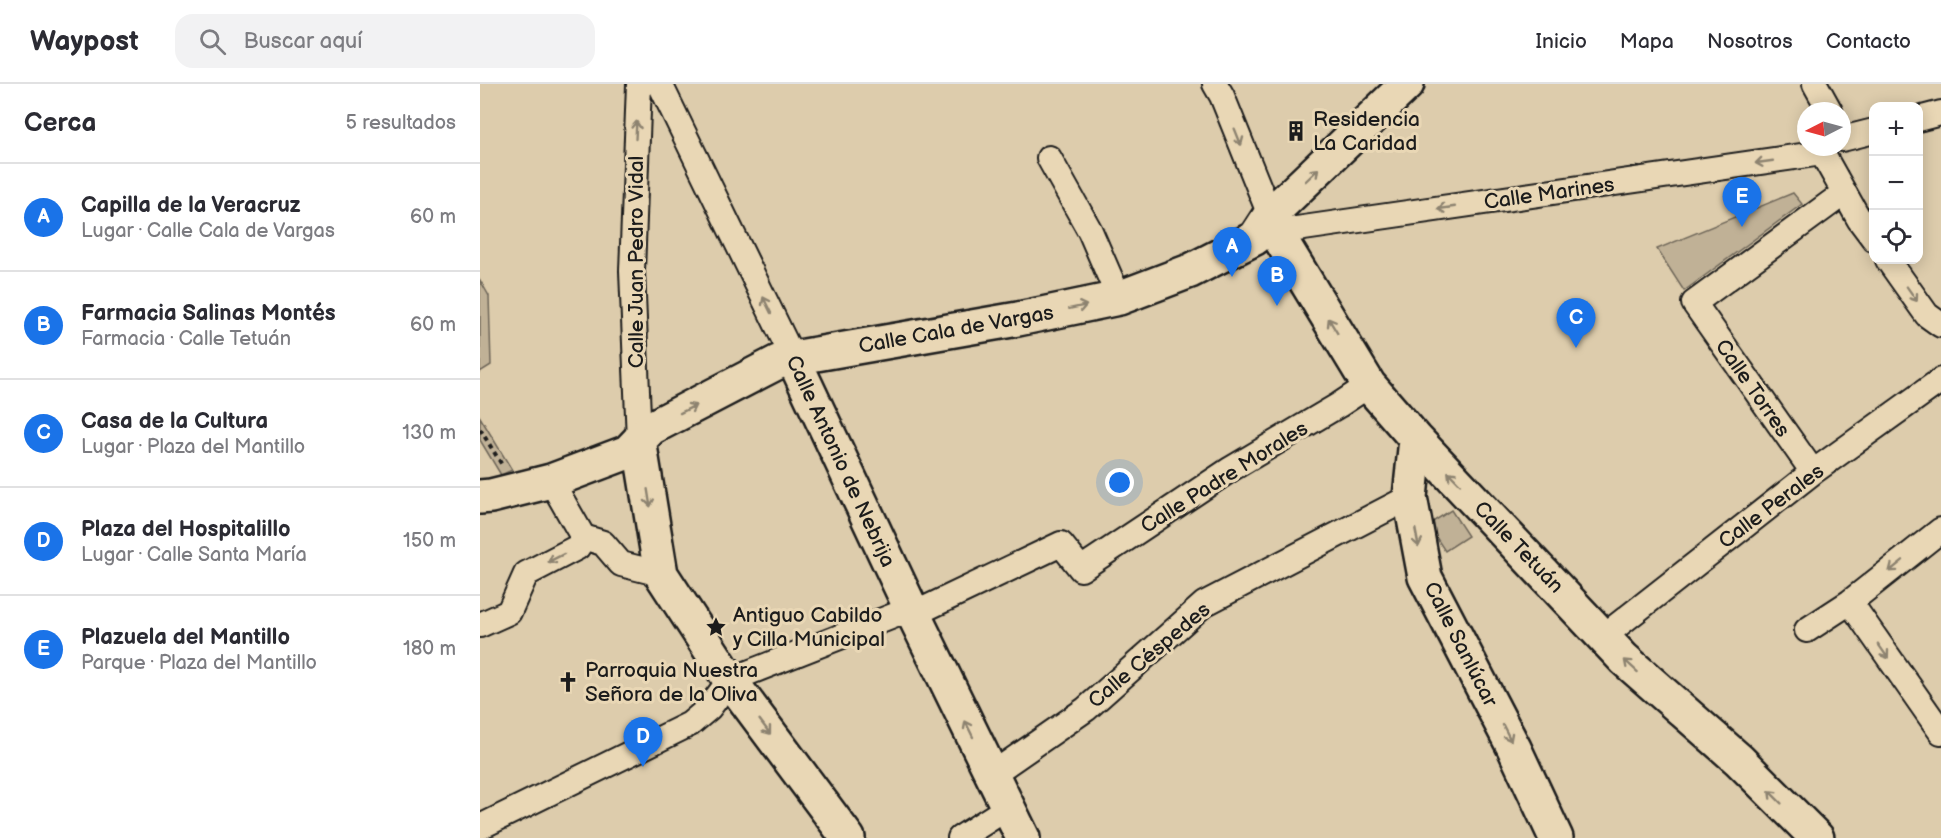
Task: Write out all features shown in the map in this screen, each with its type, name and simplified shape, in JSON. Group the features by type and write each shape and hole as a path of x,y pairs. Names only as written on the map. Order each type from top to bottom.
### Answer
{"street":[{"name":"Calle Juan Pedro Vidal","path":"639,84 632,271 639,440"},
{"name":"Calle Antonio de Nebrija","path":"660,84 793,357 912,612 1023,838"},
{"name":"Calle Cala de Vargas","path":"496,494 551,481 627,452 651,428 778,362 793,357 1018,319 1119,298 1190,271 1255,238 1273,224 1407,84"},
{"path":"1815,84 1825,102"},
{"path":"1220,88 1273,224"},
{"path":"1923,118 1941,113"},
{"path":"1851,137 1869,132"},
{"name":"Calle Marines","path":"1273,224 1797,153"},
{"path":"1826,156 1844,193 1869,231"},
{"path":"1049,158 1090,231 1119,298"},
{"name":"Calle Torres","path":"1813,472 1694,303 1844,193"},
{"name":"Calle Tetuán","path":"1273,224 1369,385 1416,439 1624,659 1739,760 1817,838"},
{"path":"1891,264 1927,315 1941,325"},
{"name":"Calle Perales","path":"1604,636 1813,472 1941,380"},
{"name":"Calle Padre Morales","path":"912,612 1061,544 1081,569 1231,469 1369,385"},
{"name":"Calle Sanlúcar","path":"1416,439 1410,497 1425,577 1504,729 1556,838"},
{"path":"639,440 661,574 730,680 848,838"},
{"path":"551,481 584,537 603,543 621,564 661,574"},
{"name":"Calle Céspedes","path":"991,776 1086,709 1204,604 1410,497"},
{"path":"1807,630 1850,602 1941,530"},
{"path":"480,624 509,612 526,574 578,547 584,537"},
{"path":"1850,602 1941,732"},
{"path":"480,827 690,724 709,708 730,680 912,612"},
{"path":"960,838 1007,808"}],"path":[{"path":"480,429 507,473 496,494"}],"shaded area":[{"path":"1793,193 1802,204 1684,291 1657,249"},
{"path":"480,280 489,296 491,365 480,372"},
{"path":"480,417 512,470 501,475 480,440"},
{"path":"1451,510 1468,536 1445,551 1428,525"}],"place":[{"name":"Residencia La Caridad","path":"1296,131"},
{"name":"Plazuela del Mantillo","path":"1742,227"},
{"name":"Capilla de la Veracruz","path":"1232,277"},
{"name":"Farmacia Salinas Montés","path":"1277,306"},
{"name":"Casa de la Cultura","path":"1576,348"},
{"name":"Antiguo Cabildo y Cilla Municipal","path":"716,627"},
{"name":"Parroquia Nuestra Señora de la Oliva","path":"568,682"},
{"name":"Plaza del Hospitalillo","path":"643,767"}]}
